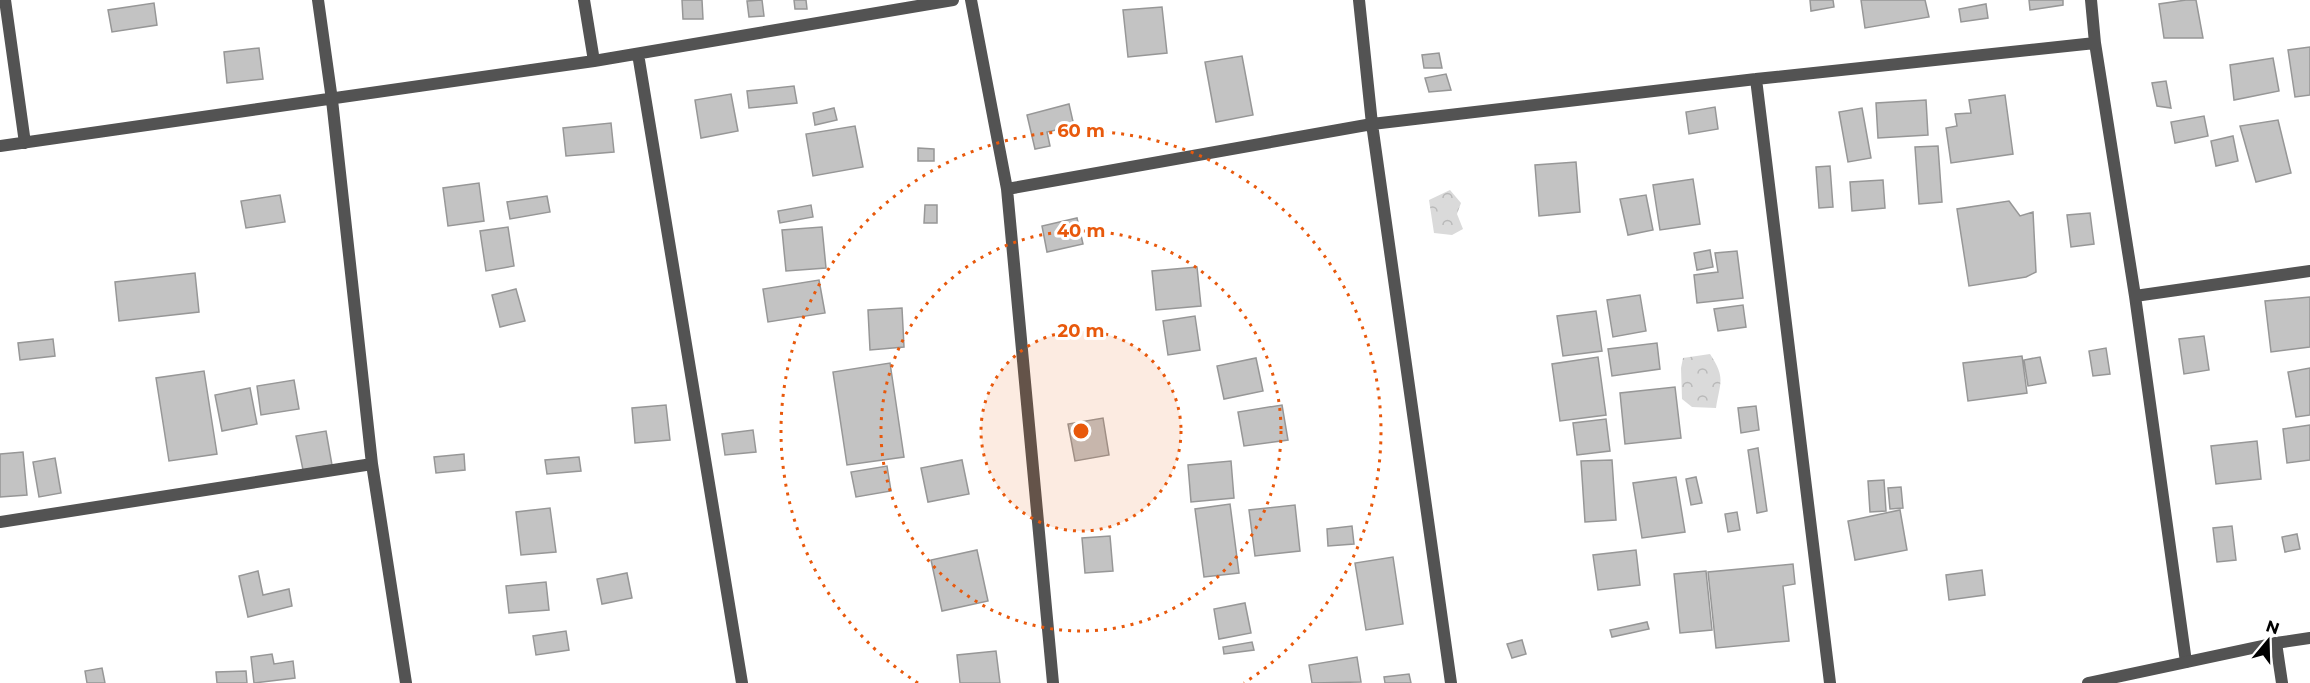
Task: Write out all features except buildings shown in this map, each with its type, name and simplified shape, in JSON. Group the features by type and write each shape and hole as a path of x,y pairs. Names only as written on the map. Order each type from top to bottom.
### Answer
{"street":[{"path":"5,0 26,143"},
{"path":"318,0 332,100 372,464 406,683"},
{"path":"584,0 594,61"},
{"path":"0,146 594,61 953,0"},
{"path":"971,0 1007,189 1053,683"},
{"path":"1359,0 1372,124 1451,683"},
{"path":"2091,0 2095,43 2135,296 2186,662"},
{"path":"1007,189 1372,124 1756,79 2095,43"},
{"path":"638,54 742,683"},
{"path":"1756,79 1830,683"},
{"path":"2135,296 2310,271"},
{"path":"0,522 372,464"},
{"path":"2088,683 2276,643 2310,638"},
{"path":"2276,643 2282,683"}],"green space":[{"path":"1450,190 1461,203 1457,214 1463,229 1452,235 1434,233 1429,200"},
{"path":"1710,354 1720,375 1716,408 1692,407 1682,399 1683,358"}]}
